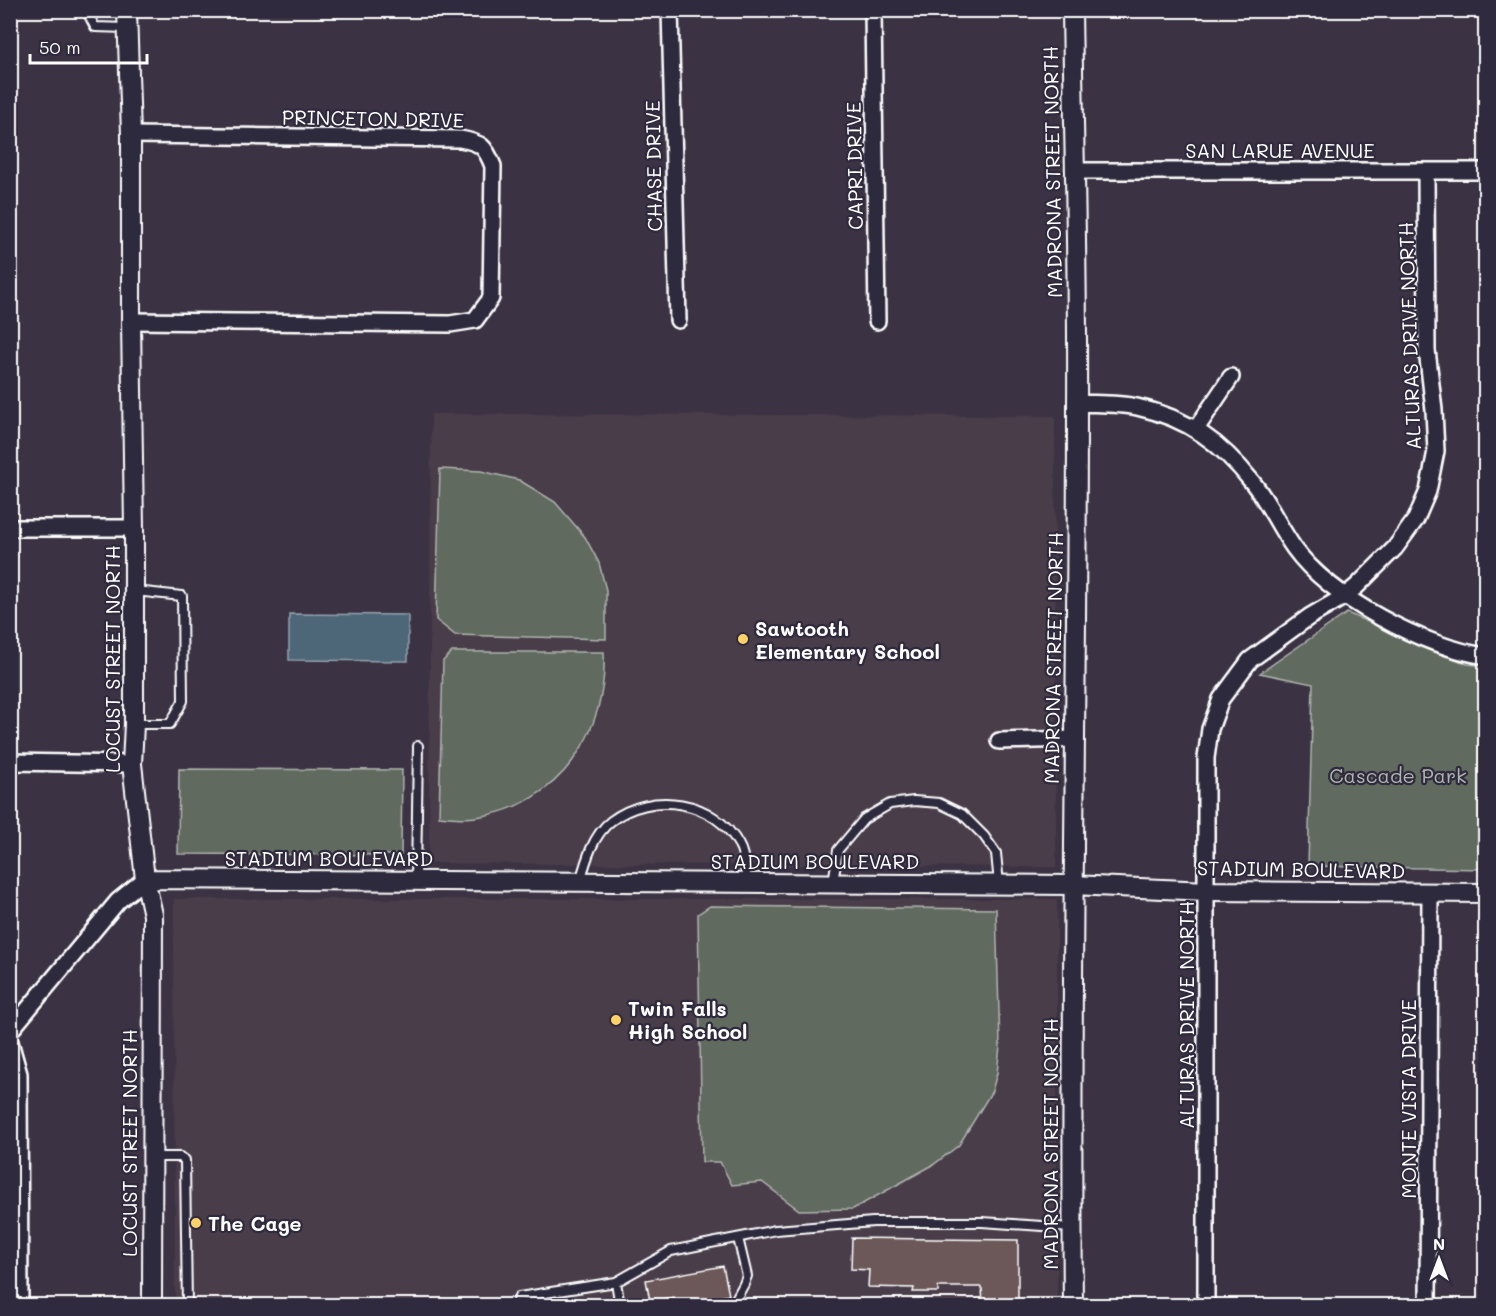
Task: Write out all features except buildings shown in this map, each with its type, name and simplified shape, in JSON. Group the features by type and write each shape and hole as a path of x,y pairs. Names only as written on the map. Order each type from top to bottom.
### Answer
{"street":[{"name":"CHASE DRIVE","path":"670,10 678,321"},
{"name":"CAPRI DRIVE","path":"873,10 877,321"},
{"name":"MADRONA STREET NORTH","path":"1072,10 1077,404 1076,739 1072,885 1073,1305"},
{"name":"LOCUST STREET NORTH","path":"128,19 134,528 132,764 145,879 153,915 152,1305"},
{"name":"PRINCETON DRIVE","path":"131,135 460,139 477,142 487,150 493,166 491,298 475,320 450,324 131,321"},
{"name":"SAN LARUE AVENUE","path":"1074,171 1485,171"},
{"name":"ALTURAS DRIVE NORTH","path":"1206,1305 1208,891 1206,758 1210,729 1221,699 1251,660 1309,617 1345,596 1395,548 1416,519 1428,491 1436,451 1427,350 1426,171"},
{"path":"1196,429 1231,376"},
{"path":"1077,404 1135,406 1167,416 1196,429 1229,455 1254,483 1294,549 1311,568 1345,596 1408,631 1439,645 1485,656"},
{"path":"10,528 134,528"},
{"path":"999,741 1076,739"},
{"path":"10,762 132,764"},
{"path":"10,1031 118,901 145,879"},
{"name":"STADIUM BOULEVARD","path":"145,879 999,884 1208,891 1485,893"},
{"name":"MONTE VISTA DRIVE","path":"1428,1305 1430,893"},
{"path":"10,1042 19,1074 20,1305"}],"lane":[{"path":"86,10 95,27 128,19"},
{"path":"134,591 182,596 183,700 170,724 134,724"},
{"path":"416,881 418,746"},
{"path":"833,883 838,850 864,819 890,804 914,801 939,803 962,814 984,836 996,853 999,884"},
{"path":"580,882 589,850 610,821 639,806 665,802 699,808 728,827 741,848 748,883"},
{"path":"152,1157 180,1156 185,1160 187,1305"},
{"path":"516,1305 519,1297 616,1282 671,1251 776,1230 873,1222 982,1222 1072,1228"},
{"path":"732,1305 747,1276 738,1238"},
{"path":"616,1282 620,1305"}],"shaded area":[{"name":"Sawtooth Elementary School","path":"431,414 1055,416 1056,867 429,863"},
{"name":"Twin Falls High School","path":"174,899 1057,899 1057,1305 175,1305"}],"green space":[{"path":"440,469 481,471 519,480 555,502 585,537 599,563 606,590 606,639 455,635 436,620"},
{"name":"Cascade Park","path":"1347,613 1467,664 1485,666 1485,869 1308,866 1313,684 1260,673"},
{"path":"452,652 604,652 603,682 597,710 587,737 573,761 554,781 532,798 505,810 471,818 439,816 443,661"},
{"path":"179,769 402,770 401,855 178,854"},
{"path":"710,906 996,909 1000,1046 997,1073 992,1091 959,1145 933,1165 853,1209 799,1210 762,1182 732,1185 720,1162 702,1162 698,914"}],"water":[{"path":"289,614 408,615 408,661 289,660"}],"place":[{"name":"Sawtooth Elementary School","path":"743,639"},
{"name":"Twin Falls High School","path":"616,1020"},
{"name":"The Cage","path":"196,1223"}]}
